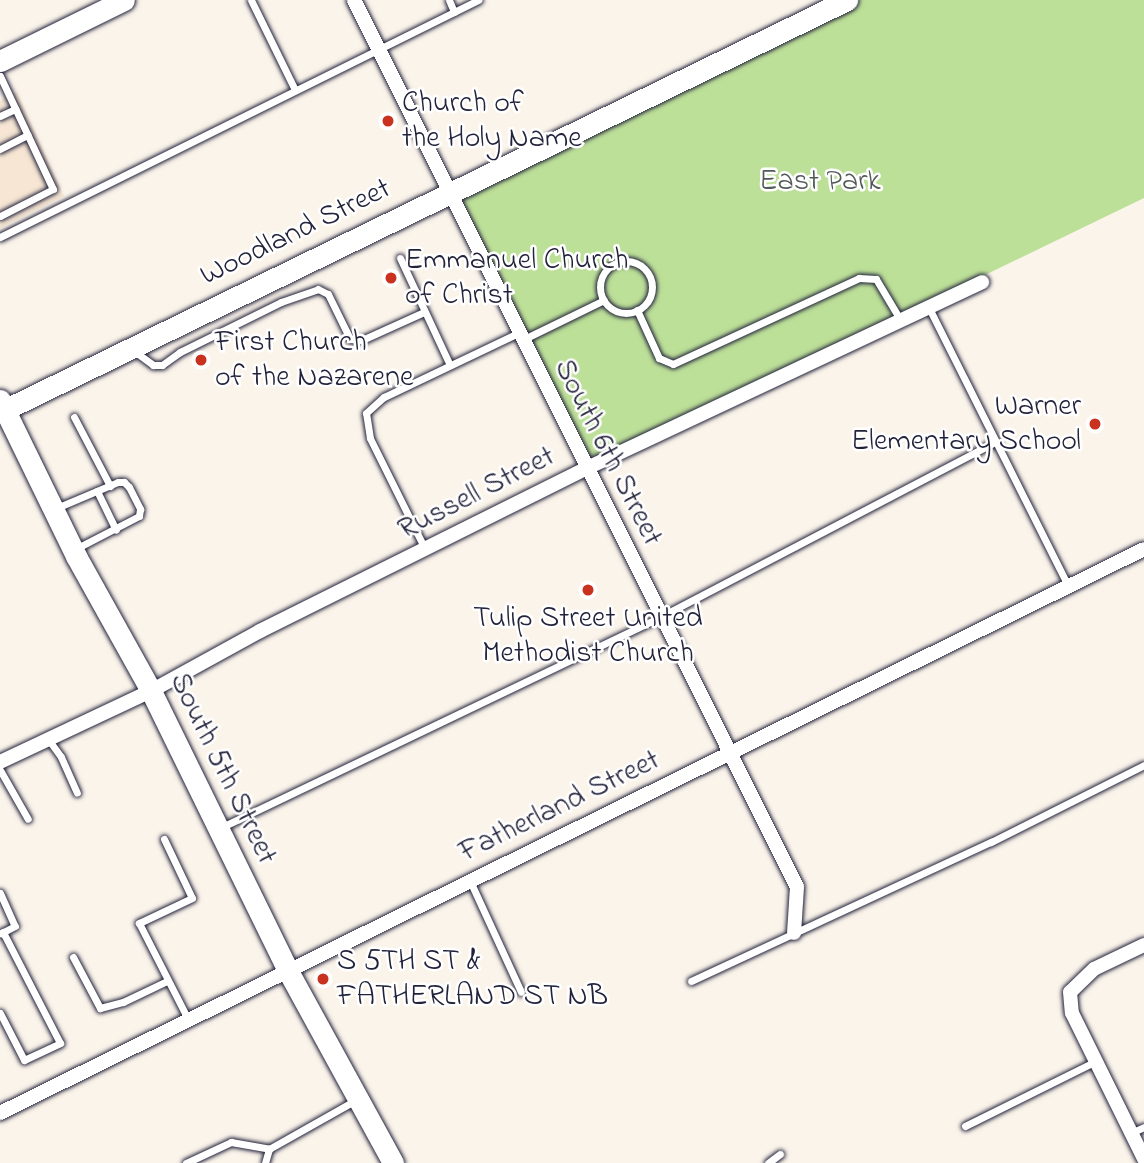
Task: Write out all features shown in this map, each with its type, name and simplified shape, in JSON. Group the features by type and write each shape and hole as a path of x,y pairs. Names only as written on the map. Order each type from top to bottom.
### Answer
{"main road":[{"path":"0,61 124,0"},
{"name":"Woodland Street","path":"2,407 131,349 833,3"},
{"name":"South 5th Street","path":"2,407 73,550 151,691 288,971 360,1098 393,1163"}],"street":[{"name":"South 6th Street","path":"354,0 451,190 585,469 797,887 794,933"},
{"name":"Russell Street","path":"0,762 151,691 260,631 585,469 982,282"},
{"name":"Fatherland Street","path":"2,1107 288,971 1144,549"},
{"path":"1144,945 1094,969 1070,992 1072,1013 1096,1061 1138,1130 1144,1159"}],"lane":[{"path":"251,0 295,90"},
{"path":"449,0 454,12"},
{"path":"0,237 478,0"},
{"path":"0,76 53,189 0,216"},
{"path":"0,116 15,109"},
{"path":"0,149 8,141 28,135"},
{"path":"400,258 450,365"},
{"path":"631,260 647,270 653,286 648,303 637,310 623,313 604,300 600,282 607,268 631,260"},
{"path":"637,310 659,358 673,364 859,278 876,279 901,321"},
{"path":"131,349 153,365 162,365 180,352 300,293 318,289 328,294 350,339 362,340 424,312"},
{"path":"425,549 370,439 366,412 384,397 450,365 604,300"},
{"path":"929,308 1068,586"},
{"path":"74,417 110,486"},
{"path":"218,829 660,617 996,441"},
{"path":"53,510 124,482 139,509 139,516 73,550"},
{"path":"97,491 116,530"},
{"path":"47,738 61,757 77,793"},
{"path":"691,981 991,842 1144,765"},
{"path":"0,770 28,819"},
{"path":"164,839 192,898 139,923 188,1019"},
{"path":"469,880 521,992"},
{"path":"0,893 15,926 2,933 60,1044 24,1060 0,1013"},
{"path":"73,957 100,1008 123,1002 167,981"},
{"path":"965,1126 1096,1061"},
{"path":"186,1163 231,1142 269,1149 360,1098"},
{"path":"265,1163 269,1149"},
{"path":"768,1163 780,1154"}],"shaded area":[{"path":"17,92 64,196 0,228 0,101"}],"green space":[{"name":"East Park","path":"837,0 1144,0 1144,198 585,469 451,190"}],"place":[{"name":"Church of the Holy Name","path":"388,121"},
{"name":"Emmanuel Church of Christ","path":"391,278"},
{"name":"First Church of the Nazarene","path":"201,360"},
{"name":"Warner Elementary School","path":"1095,424"},
{"name":"Tulip Street United Methodist Church","path":"588,590"},
{"name":"S 5TH ST & FATHERLAND ST NB","path":"323,979"}]}
